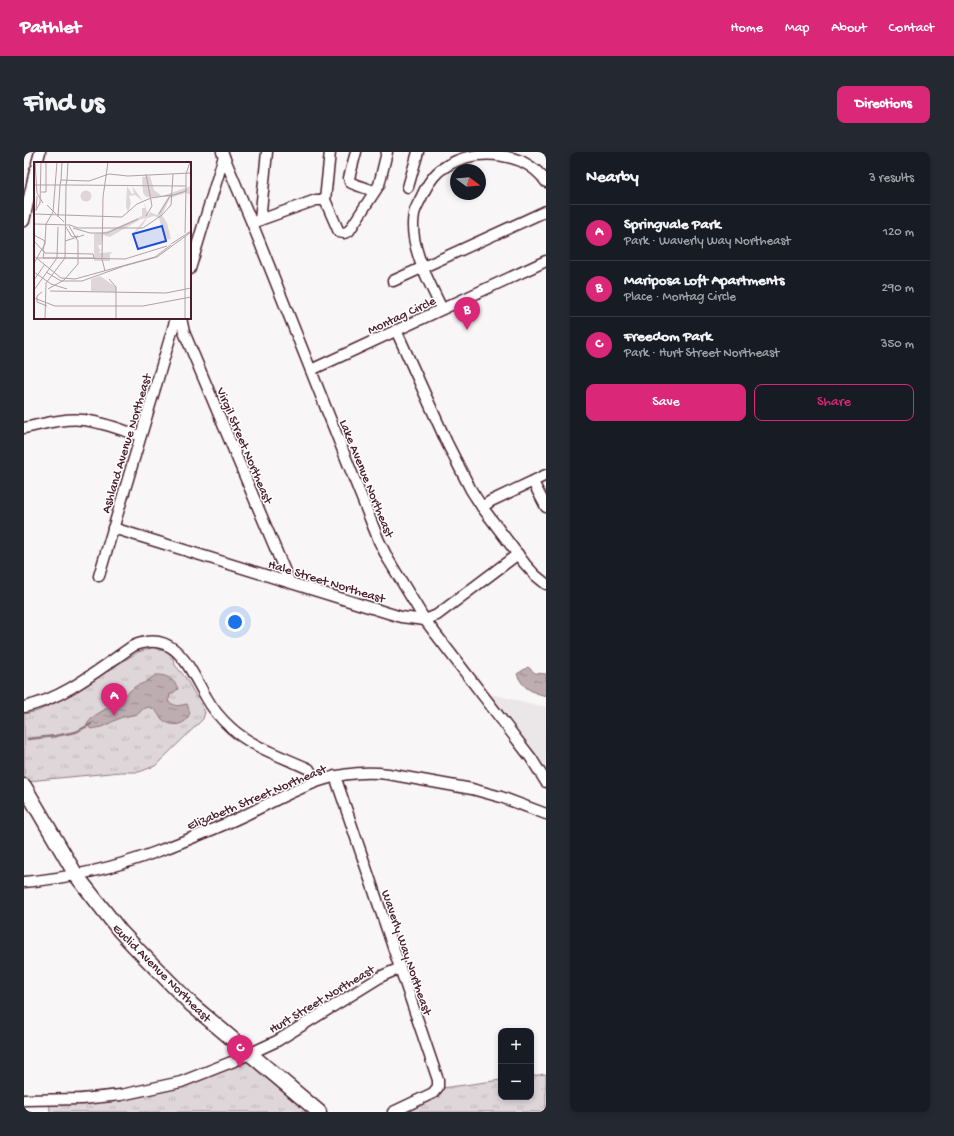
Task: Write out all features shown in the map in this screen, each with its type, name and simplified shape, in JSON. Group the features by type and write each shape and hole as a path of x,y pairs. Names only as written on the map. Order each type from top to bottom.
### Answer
{"street":[{"path":"37,162 40,152"},
{"path":"267,152 256,222 316,200 325,200"},
{"path":"330,152 325,200 339,232 344,233 349,231 354,225 379,185 387,152"},
{"path":"356,152 349,178 350,182 369,188 374,192"},
{"path":"408,187 418,152"},
{"path":"442,309 417,255 414,235 414,214 424,192 438,171 456,160 474,154 494,153 516,159 530,166 542,176 546,182"},
{"path":"191,266 223,154"},
{"name":"Lake Avenue Northeast","path":"223,154 256,222 311,370 378,541 425,620 531,758 546,782"},
{"path":"24,221 34,175"},
{"path":"393,281 546,211"},
{"name":"Montag Circle","path":"311,370 546,261"},
{"name":"Ashland Avenue Northeast","path":"98,576 176,319"},
{"name":"Virgil Street Northeast","path":"181,319 184,332 289,581"},
{"path":"396,330 447,443 482,507 535,575 546,584"},
{"path":"24,428 65,420 82,419 99,422 140,436"},
{"path":"482,507 546,475"},
{"path":"533,482 546,507"},
{"name":"Hale Street Northeast","path":"113,528 401,616 425,620"},
{"path":"425,620 437,615 518,554"},
{"path":"24,707 48,700 63,693 133,646 143,642 160,642 174,648 179,654 191,670 215,711 231,728 248,741 307,768 316,781"},
{"name":"Elizabeth Street Northeast","path":"24,882 76,875 116,866 156,852 242,816 316,781 334,776 355,773 374,772 472,789 501,797 546,814"},
{"name":"Waverly Way Northeast","path":"334,776 438,1080 438,1087 433,1093 393,1112"},
{"name":"Euclid Avenue Northeast","path":"24,786 76,875 137,949 192,1005 319,1112"},
{"name":"Hurt Street Northeast","path":"24,1100 82,1099 121,1095 181,1082 250,1054 276,1041 382,976 400,968"}],"shaded area":[{"path":"477,691 546,707 546,780"}],"green space":[{"path":"154,647 159,650 171,652 175,665 185,677 205,712 203,719 155,766 139,772 121,772 38,780 24,783 24,714 38,711 57,702 138,652"},
{"path":"249,1052 323,1112 50,1112 49,1096 173,1084"},
{"path":"546,1074 546,1112 400,1112 435,1089 498,1080 498,1100 534,1100 534,1076"}],"water":[{"path":"528,667 535,673 546,674 546,696 528,689 519,679 517,674"},
{"path":"156,675 167,677 177,686 178,689 170,695 168,702 177,706 187,704 190,713 185,721 176,725 169,724 161,718 155,710 149,707 143,709 138,714 122,717 102,727 91,729 87,724 94,716 114,704 136,686 144,683"}],"waterway":[{"path":"28,739 76,732 91,724"}],"place":[{"name":"Mariposa Loft Apartments","path":"467,330"},
{"name":"Springvale Park","path":"114,716"},
{"name":"Freedom Park","path":"240,1068"}]}
